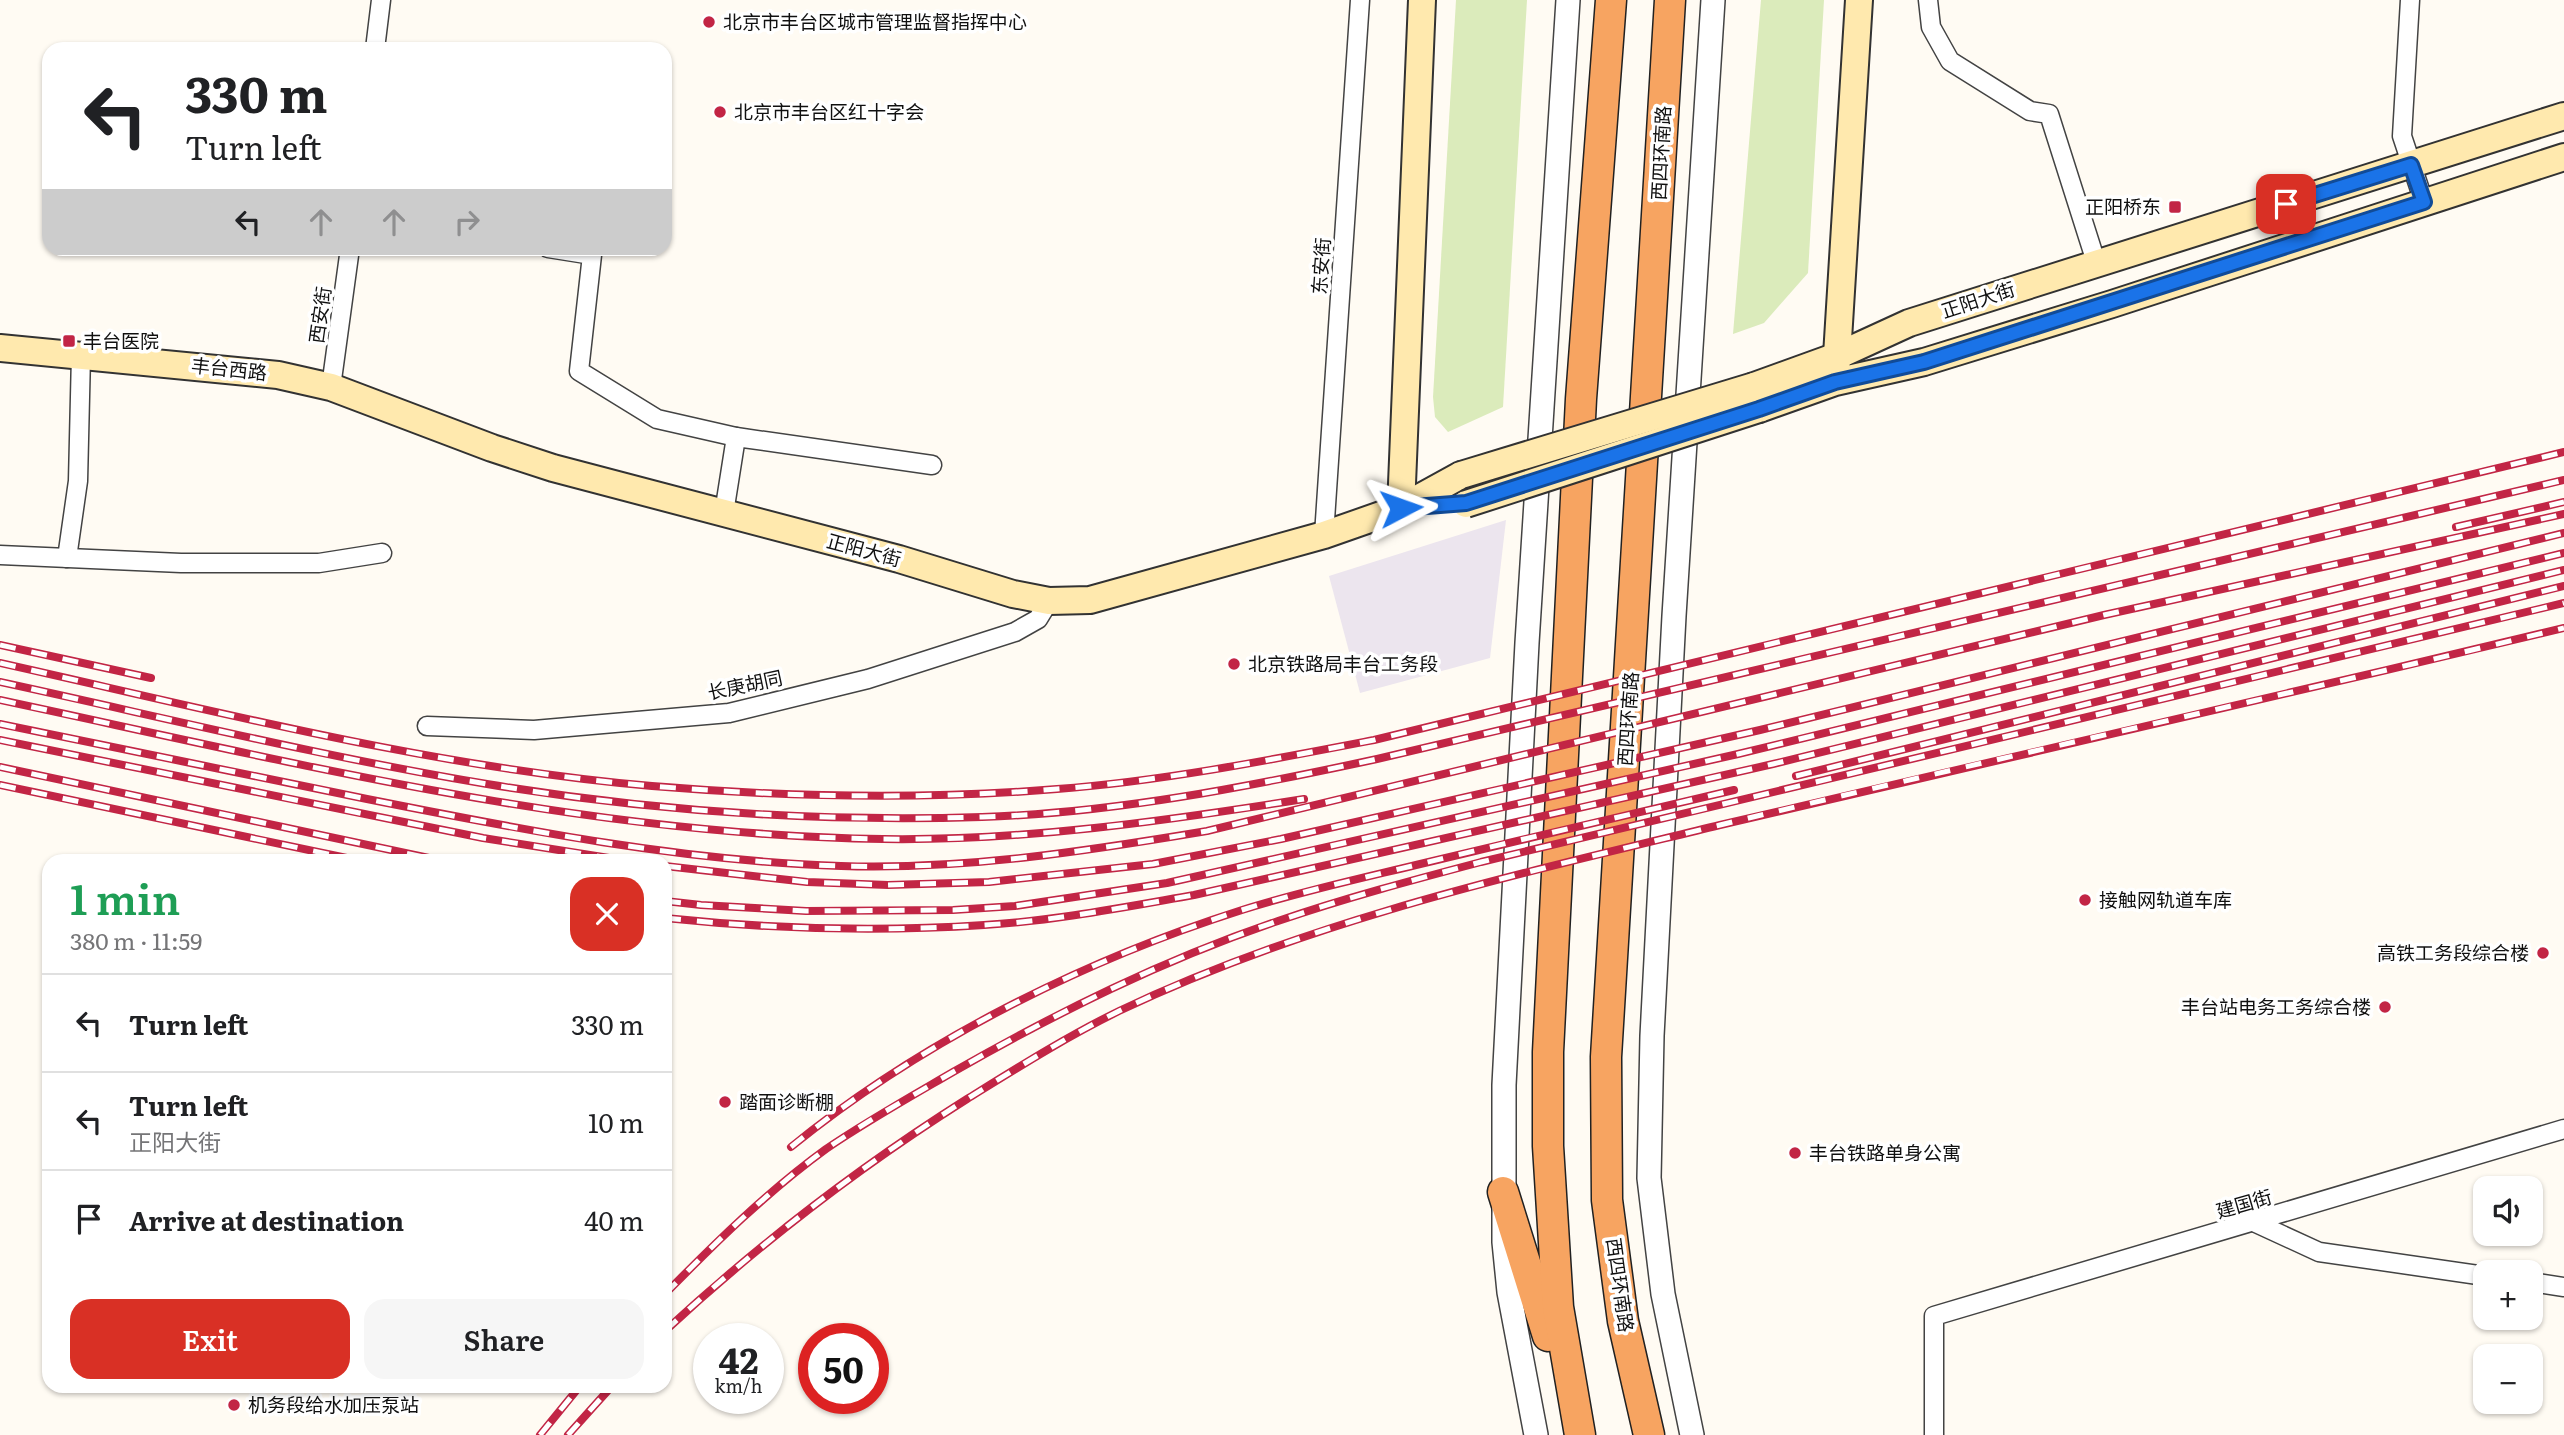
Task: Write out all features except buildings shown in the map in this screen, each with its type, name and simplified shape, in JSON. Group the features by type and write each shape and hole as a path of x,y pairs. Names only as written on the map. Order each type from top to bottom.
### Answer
{"highway":[{"path":"1579,1432 1558,1307 1548,1146 1548,1052 1581,399 1611,0"},
{"name":"西四环南路","path":"1650,1435 1623,1321 1607,1200 1606,1057 1670,0"},
{"path":"1503,1192 1579,1432"}],"main road":[{"path":"1401,508 1422,0"},
{"path":"1836,369 1859,0"},
{"name":"正阳大街","path":"1401,508 1466,503 1836,369 1909,323 2564,116"},
{"name":"正阳大街","path":"1836,369 1924,362 2564,157"},
{"name":"丰台西路","path":"0,348 278,374 331,387"},
{"name":"正阳大街","path":"331,387 540,464 899,559 1013,594 1049,601 1090,600 1324,534 1401,508 1461,475 1757,397"}],"street":[{"path":"375,42 381,0"},
{"name":"东安街","path":"1324,534 1360,0"},
{"path":"1536,1435 1508,1292 1503,1192 1504,1085 1527,643 1568,0"},
{"name":"西四环南路","path":"1692,1435 1663,1294 1649,1178 1652,1036 1672,643 1713,0"},
{"path":"1928,0 1931,27 1950,61 2030,111 2049,114 2096,262"},
{"path":"2410,0 2402,136 2424,202"},
{"name":"西安街","path":"331,387 349,256"},
{"path":"592,256 579,371 657,419 736,437 932,465"},
{"path":"67,558 78,481 81,355"},
{"path":"724,513 736,437"},
{"path":"0,555 181,563 319,563 382,553"},
{"name":"长庚胡同","path":"427,726 534,730 729,713 868,679 1015,632 1038,619 1049,601"},
{"name":"建国街","path":"1934,1435 1934,1316 2256,1223 2564,1129"},
{"path":"2256,1223 2319,1252 2473,1274"},
{"path":"2543,1284 2564,1287"}],"shaded area":[{"path":"1506,520 1490,658 1360,693 1329,576"}],"green space":[{"path":"1456,0 1527,0 1503,407 1448,432 1435,417 1433,397"},
{"path":"1761,0 1824,0 1808,273 1764,323 1733,334"}],"railway":[{"path":"0,663 324,735 487,766 569,777 652,786 803,795 956,795 1057,789 1176,775 1374,740 2564,452"},
{"path":"0,682 364,762 487,784 609,801 796,816 920,818 1032,815 1180,797 1377,759 2564,480"},
{"path":"2456,527 2564,502"},
{"path":"0,724 426,811 662,851 841,866 979,862 1071,852 1207,831 2104,615 2564,514"},
{"path":"672,867 807,882 888,885 989,882 1153,864 1281,839 1760,730 2564,533"},
{"path":"672,902 806,911 953,910 1015,906 1167,883 1738,754 2564,553"},
{"path":"672,919 824,928 944,927 1037,920 1194,895 1773,764 2564,570"},
{"path":"1796,776 2564,586"},
{"path":"672,1287 763,1200 804,1165 857,1129 953,1072 1072,1008 1152,970 1235,936 1328,905 1481,862 2564,603"},
{"path":"672,1325 773,1237 849,1179 967,1099 1061,1042 1119,1011 1191,979 1265,951 1339,925 1566,862 2564,628"},
{"path":"0,645 151,678"},
{"path":"0,700 438,791 549,810 771,834 883,839 989,837 1147,822 1304,799"},
{"path":"0,740 483,838 584,854"},
{"path":"0,767 410,854"},
{"path":"0,785 328,854"},
{"path":"791,1147 841,1109 949,1039 1064,979 1183,930 1307,892 1734,790"},
{"path":"540,1435 574,1393"},
{"path":"568,1435 606,1393"}],"place":[{"name":"北京市丰台区城市管理监督指挥中心","path":"709,22"},
{"name":"北京市丰台区红十字会","path":"720,112"},
{"name":"正阳桥东","path":"2175,207"},
{"name":"丰台医院","path":"69,341"},
{"name":"北京铁路局丰台工务段","path":"1234,664"},
{"name":"接触网轨道车库","path":"2085,900"},
{"name":"高铁工务段综合楼","path":"2543,953"},
{"name":"丰台站电务工务综合楼","path":"2385,1007"},
{"name":"踏面诊断棚","path":"725,1102"},
{"name":"丰台铁路单身公寓","path":"1795,1153"},
{"name":"机务段给水加压泵站","path":"234,1405"}],"route":[{"path":"1401,508 1466,503 1835,382 1924,362 2424,202 2411,165 2286,204"}]}
